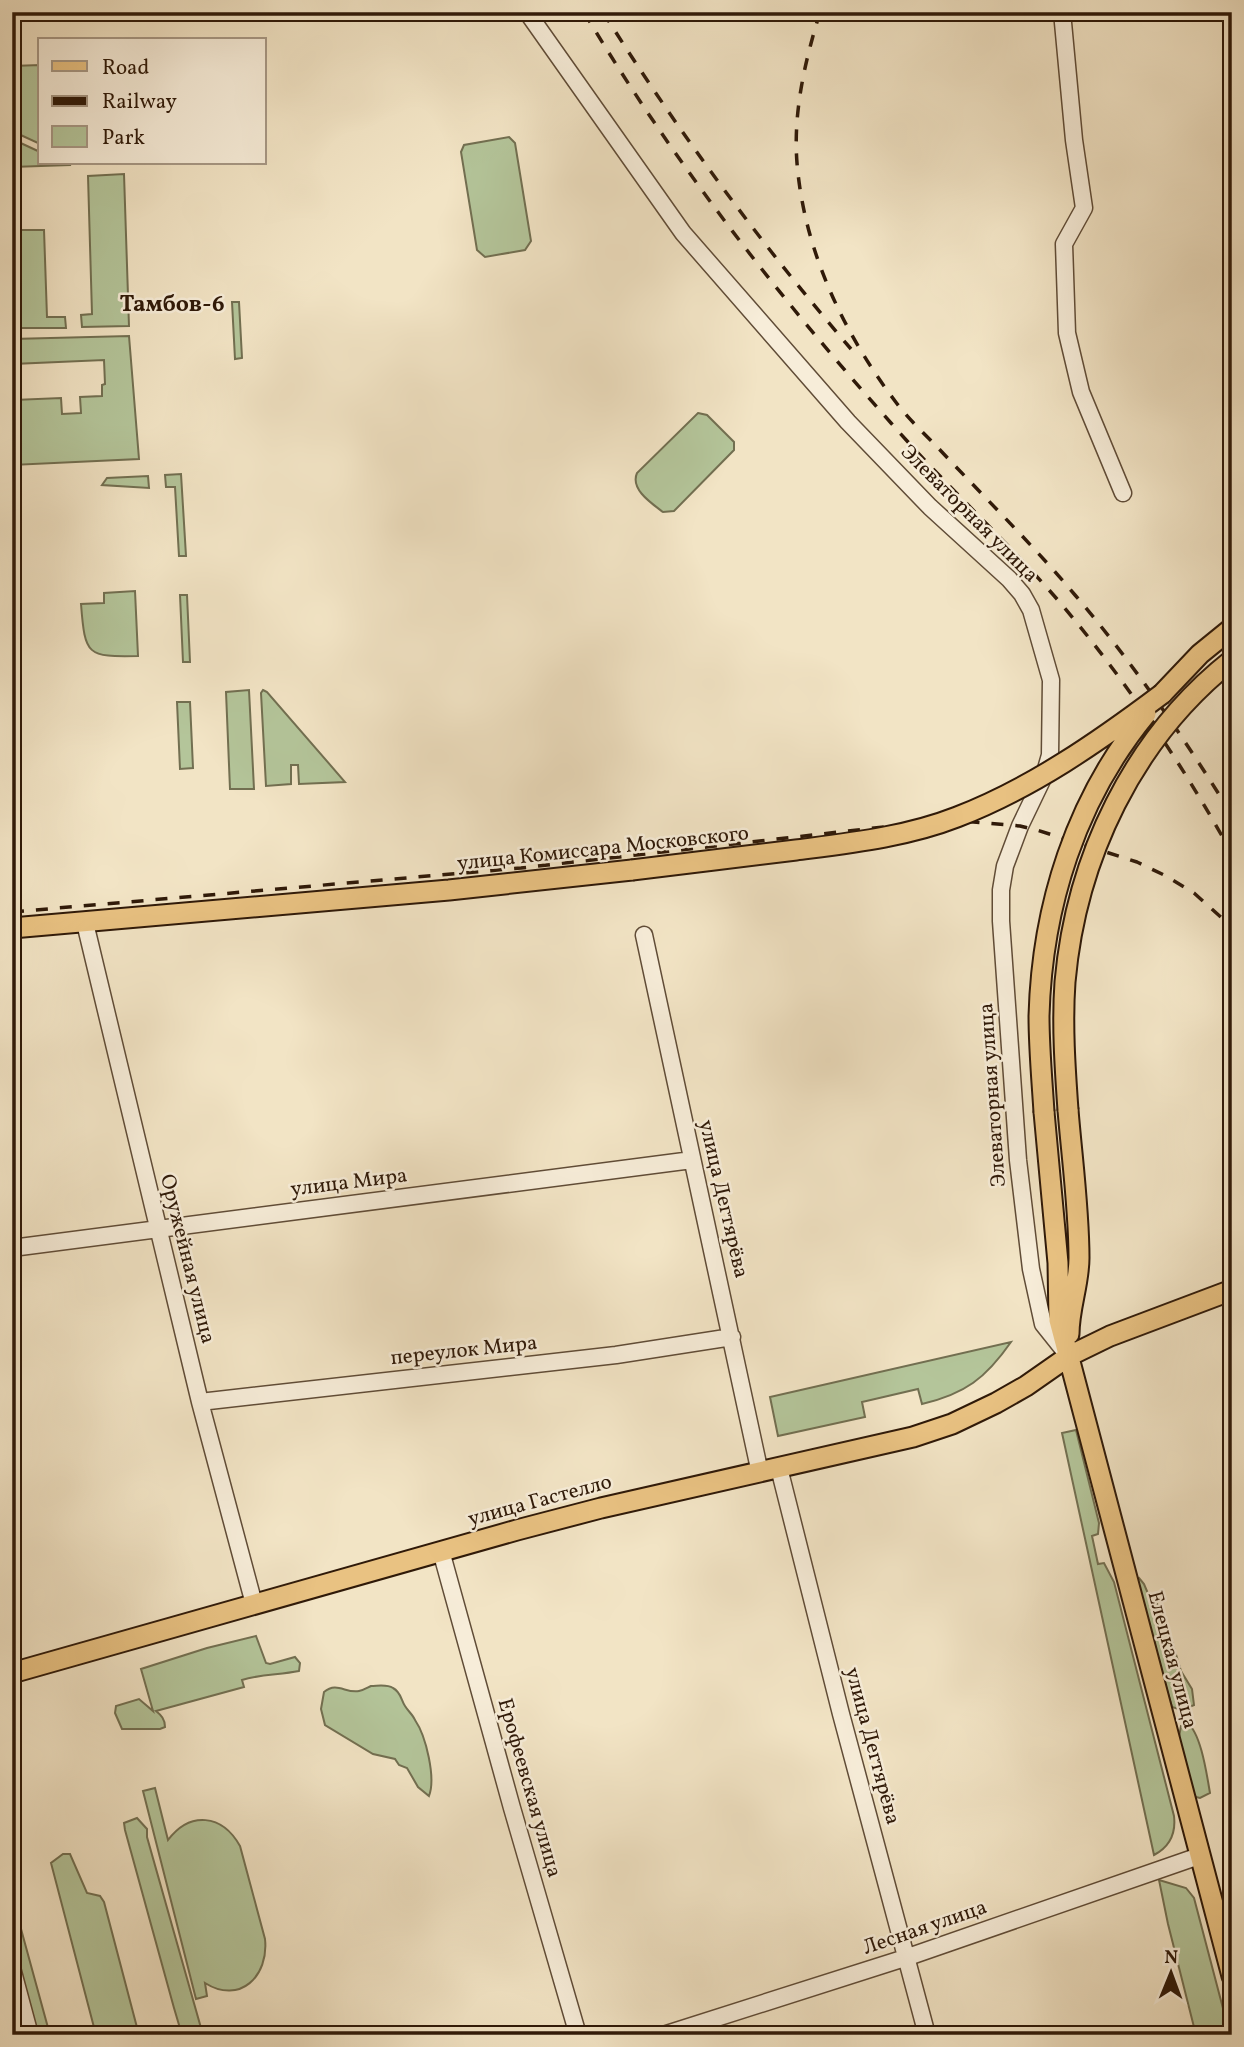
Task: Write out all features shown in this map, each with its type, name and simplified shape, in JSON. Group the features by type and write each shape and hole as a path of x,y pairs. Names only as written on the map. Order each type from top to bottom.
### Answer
{"main road":[{"path":"1069,1356 1059,1320 1058,1263 1044,1112 1039,1018 1045,944 1058,885 1091,798 1112,760 1162,694 1200,654 1232,628"},
{"path":"1069,1356 1069,1317 1078,1284 1080,1259 1065,1063 1065,986 1076,911 1105,825 1142,757 1175,715 1232,660"},
{"name":"улица Комиссара Московского","path":"12,928 449,890 632,870 826,846 927,827 956,818 1017,790 1114,730 1162,694"},
{"name":"улица Гастелло","path":"12,1673 601,1508 913,1437 952,1424 1026,1386 1069,1356 1110,1336 1232,1290"},
{"name":"Елецкая улица","path":"1069,1356 1232,1976"}],"street":[{"name":"Элеваторная улица","path":"527,12 683,233 848,422 930,507 1009,579 1031,610 1051,680 1050,755 1044,776 1020,826 1005,866 1001,890 1001,921 1018,1160 1031,1269 1043,1324 1069,1356"},
{"path":"1062,12 1084,208 1064,243 1067,334 1081,392 1123,493"},
{"name":"Оружейная улица","path":"85,923 200,1402 254,1604"},
{"name":"улица Дегтярёва","path":"644,935 732,1337 841,1714 927,2035"},
{"name":"улица Мира","path":"12,1248 692,1160"},
{"name":"переулок Мира","path":"200,1402 615,1355 732,1337"},
{"name":"Ерофеевская улица","path":"441,1551 578,2035"},
{"name":"Лесная улица","path":"663,2035 908,1957 1199,1856"},
{"path":"12,1968 30,2035"}],"green space":[{"path":"38,65 38,143 12,131 12,66"},
{"path":"509,137 515,143 531,241 525,250 485,257 477,250 461,152 464,145"},
{"path":"12,139 38,151 38,164 71,165 12,167"},
{"path":"124,174 129,326 82,327 81,315 92,314 88,176"},
{"path":"18,230 44,230 47,317 65,317 66,328 12,328 12,241 18,241"},
{"path":"232,302 239,302 242,358 235,359"},
{"path":"129,336 139,459 12,465 12,339","holes":["104,360 105,384 102,385 102,396 80,397 81,413 62,414 61,398 14,400 13,364"]},
{"path":"698,413 707,415 734,442 734,450 674,511 663,512 639,490 636,485 637,473"},
{"path":"181,474 186,556 179,556 175,487 166,487 165,475"},
{"path":"148,476 149,488 102,485 107,478"},
{"path":"135,591 138,656 108,656 92,650 84,634 81,604 104,603 104,593"},
{"path":"180,595 187,595 190,662 183,662"},
{"path":"249,690 254,789 230,789 226,692"},
{"path":"263,690 345,782 299,784 298,765 291,765 291,784 266,786"},
{"path":"177,702 190,702 193,768 180,769"},
{"path":"1011,1342 983,1375 951,1395 922,1404 918,1389 862,1402 865,1417 778,1436 770,1397"},
{"path":"1076,1430 1099,1523 1098,1534 1092,1536 1098,1564 1104,1563 1114,1582 1174,1816 1171,1838 1165,1848 1154,1855 1062,1433"},
{"path":"1139,1578 1164,1615 1181,1671 1192,1689 1194,1705 1182,1710 1172,1707 1136,1584"},
{"path":"256,1636 266,1663 295,1657 300,1663 299,1671 242,1680 244,1687 156,1711 164,1722 165,1727 160,1729 122,1729 115,1713 116,1706 139,1699 153,1711 141,1669"},
{"path":"371,1686 388,1686 396,1690 419,1727 431,1768 429,1796 418,1787 407,1768 399,1765 395,1759 373,1754 325,1725 321,1709 324,1692 333,1688 359,1691"},
{"path":"1187,1723 1200,1745 1210,1793 1200,1798 1192,1791 1179,1737 1181,1726"},
{"path":"155,1788 168,1840 186,1824 205,1820 224,1827 240,1846 265,1939 265,1952 257,1975 240,1989 218,1989 205,1983 207,1996 196,1999 143,1791"},
{"path":"137,1818 147,1829 203,2035 182,2035 125,1830 124,1823"},
{"path":"63,1854 70,1854 87,1893 100,1896 104,1902 139,2035 96,2035 51,1863"},
{"path":"1159,1880 1186,1888 1194,1898 1230,2035 1196,2035"},
{"path":"12,1896 50,2035 12,2035"}],"railway":[{"path":"584,12 653,121 728,225 807,326 933,469 1063,606 1109,664 1174,758 1232,854"},
{"path":"603,12 660,100 721,185 784,268 851,349"},
{"path":"820,12 801,87 797,163 801,195 817,258 843,318 876,375 900,408 1043,558 1118,648 1177,730 1232,815"},
{"path":"12,912 521,868 910,824 960,821 1020,826 1137,862 1194,893 1232,927"}],"district":[{"name":"Тамбов-6","path":"172,305"}]}
